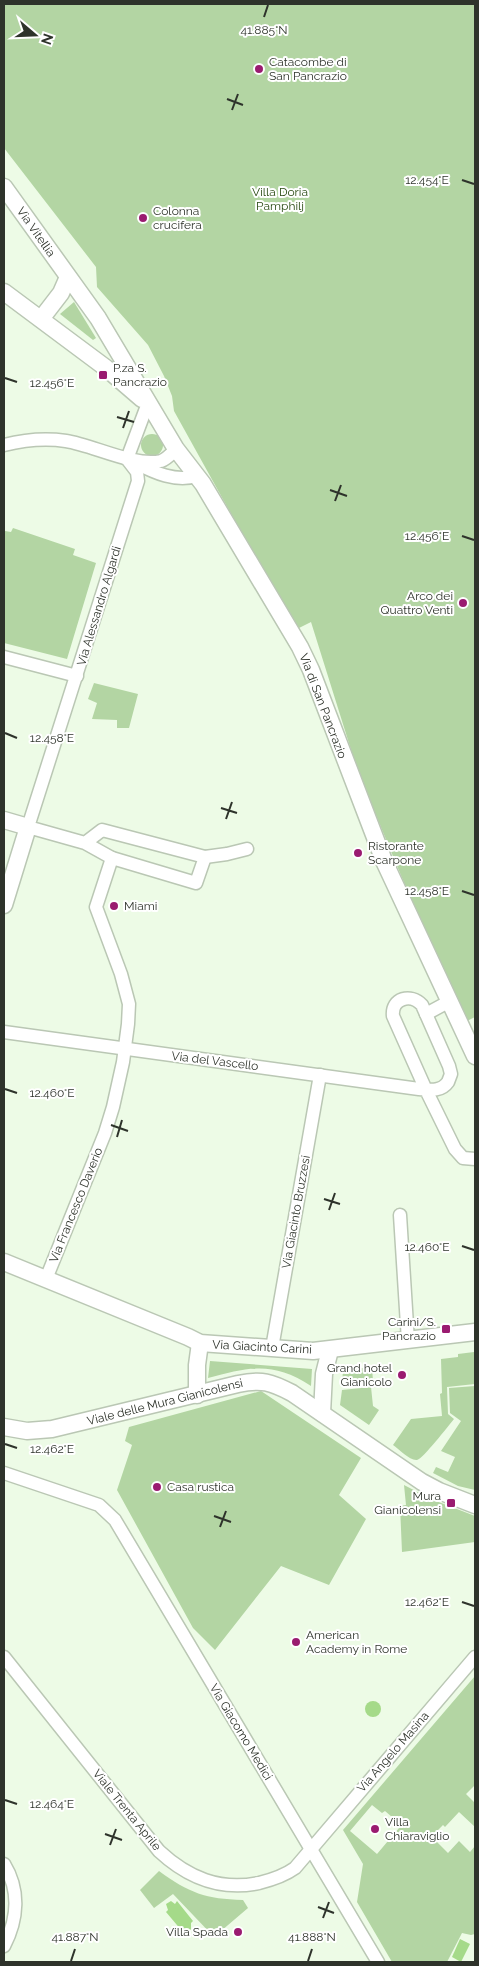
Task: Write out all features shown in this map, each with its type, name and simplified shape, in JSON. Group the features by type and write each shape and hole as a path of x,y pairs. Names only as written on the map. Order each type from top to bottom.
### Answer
{"street":[{"name":"Via Vitellia","path":"4,187 98,318 148,403"},
{"path":"41,319 61,293 68,277"},
{"path":"4,292 106,368 148,403 127,459"},
{"name":"Via di San Pancrazio","path":"148,403 176,449 197,476 306,659 377,846 475,1056"},
{"path":"4,444 58,440 85,445 127,459 173,478 188,479 197,476"},
{"path":"127,459 162,460 176,449"},
{"name":"Via Alessandro Algardi","path":"28,826 138,481 137,472 127,459"},
{"path":"4,657 76,676"},
{"path":"4,820 85,843 112,858 196,883 205,857"},
{"path":"4,905 28,826"},
{"path":"85,843 102,830 205,857 246,849"},
{"name":"Via Francesco Daverio","path":"46,1278 105,1133 113,1107 125,1049 129,1014 128,998 96,907 112,858"},
{"path":"426,1090 443,1088 451,1074 426,1014 419,1002 407,998 396,1003 392,1013 426,1090 458,1154 465,1159 475,1159"},
{"path":"426,1014 450,1001"},
{"name":"Via del Vascello","path":"4,1032 426,1090"},
{"name":"Via Giacinto Bruzzesi","path":"272,1348 320,1075"},
{"path":"400,1215 408,1341"},
{"name":"Via Giacinto Carini","path":"4,1262 188,1336 200,1344 313,1351 475,1332"},
{"path":"197,1395 197,1365 200,1344"},
{"path":"322,1413 324,1374 330,1350"},
{"name":"Viale delle Mura Gianicolensi","path":"4,1426 26,1431 52,1429 238,1384 263,1381 292,1393 422,1482 474,1505"},
{"name":"Via Giacomo Medici","path":"4,1473 99,1505 115,1520 378,1962"},
{"name":"Viale Trenta Aprile","path":"4,1657 151,1842 179,1868 198,1878 217,1884 243,1886 288,1873 295,1868 311,1848"},
{"name":"Via Angelo Masina","path":"311,1848 475,1657"},
{"path":"4,1864 12,1880 16,1898 12,1923 4,1946"}],"green space":[{"name":"Villa Doria Pamphilj","path":"4,4 475,4 475,1017 467,1021 432,950 358,772 311,622 297,629 174,411 172,396 148,345 97,287 96,267 4,148"},
{"path":"74,302 96,338 93,340 60,314"},
{"path":"152,434 160,437 163,445 160,453 152,456 144,453 141,445 144,437"},
{"path":"13,528 75,549 73,555 96,563 67,659 4,643 4,535 5,531 11,532"},
{"path":"94,683 138,694 129,728 117,728 117,720 92,719 97,703 88,699"},
{"path":"474,1347 475,1384 447,1387 448,1414 454,1419 430,1449 417,1460 411,1459 393,1445 411,1419 442,1416 440,1394 442,1393 441,1359 458,1357 458,1354 474,1352"},
{"path":"210,1361 312,1369 311,1386 285,1373 261,1368 236,1371 208,1378"},
{"path":"372,1367 373,1381 342,1384 343,1370"},
{"path":"475,1386 475,1490 458,1486 433,1473 436,1467 448,1472 455,1457 441,1451 461,1421 450,1413 449,1388"},
{"path":"371,1387 373,1406 379,1410 369,1425 340,1405 342,1390"},
{"path":"261,1391 361,1458 339,1495 366,1519 329,1585 281,1566 215,1650 193,1628 117,1490 132,1445 125,1441 129,1427"},
{"path":"404,1485 431,1499 475,1516 475,1542 402,1552 400,1506 406,1505"},
{"path":"475,1676 475,1785 466,1794 475,1803 475,1827 459,1812 445,1827 443,1825 436,1832 438,1834 434,1839 448,1853 459,1841 470,1852 475,1846 475,1934 462,1933 447,1962 392,1962 357,1902 363,1864 343,1830","holes":["372,1805 382,1813 385,1811 399,1823 396,1826 399,1828 377,1854 350,1831"]},
{"path":"159,1871 189,1890 218,1898 243,1900 248,1908 214,1937 173,1894 154,1908 140,1890"}],"shaded area":[{"path":"373,1701 381,1709 373,1717 365,1709"},
{"path":"171,1901 175,1904 177,1901 193,1921 189,1931 184,1929 182,1931 166,1912 168,1910 166,1904"},
{"path":"460,1939 470,1944 461,1962 452,1957"}],"place":[{"name":"Catacombe di San Pancrazio","path":"259,69"},
{"name":"Colonna crucifera","path":"143,218"},
{"name":"P.za S. Pancrazio","path":"103,375"},
{"name":"Arco dei Quattro Venti","path":"463,603"},
{"name":"Ristorante Scarpone","path":"358,853"},
{"name":"Miami","path":"114,906"},
{"name":"Carini/S. Pancrazio","path":"446,1329"},
{"name":"Grand hotel Gianicolo","path":"402,1375"},
{"name":"Casa rustica","path":"157,1487"},
{"name":"Mura Gianicolensi","path":"451,1503"},
{"name":"American Academy in Rome","path":"296,1642"},
{"name":"Villa Chiaraviglio","path":"375,1829"},
{"name":"Villa Spada","path":"238,1932"}]}
